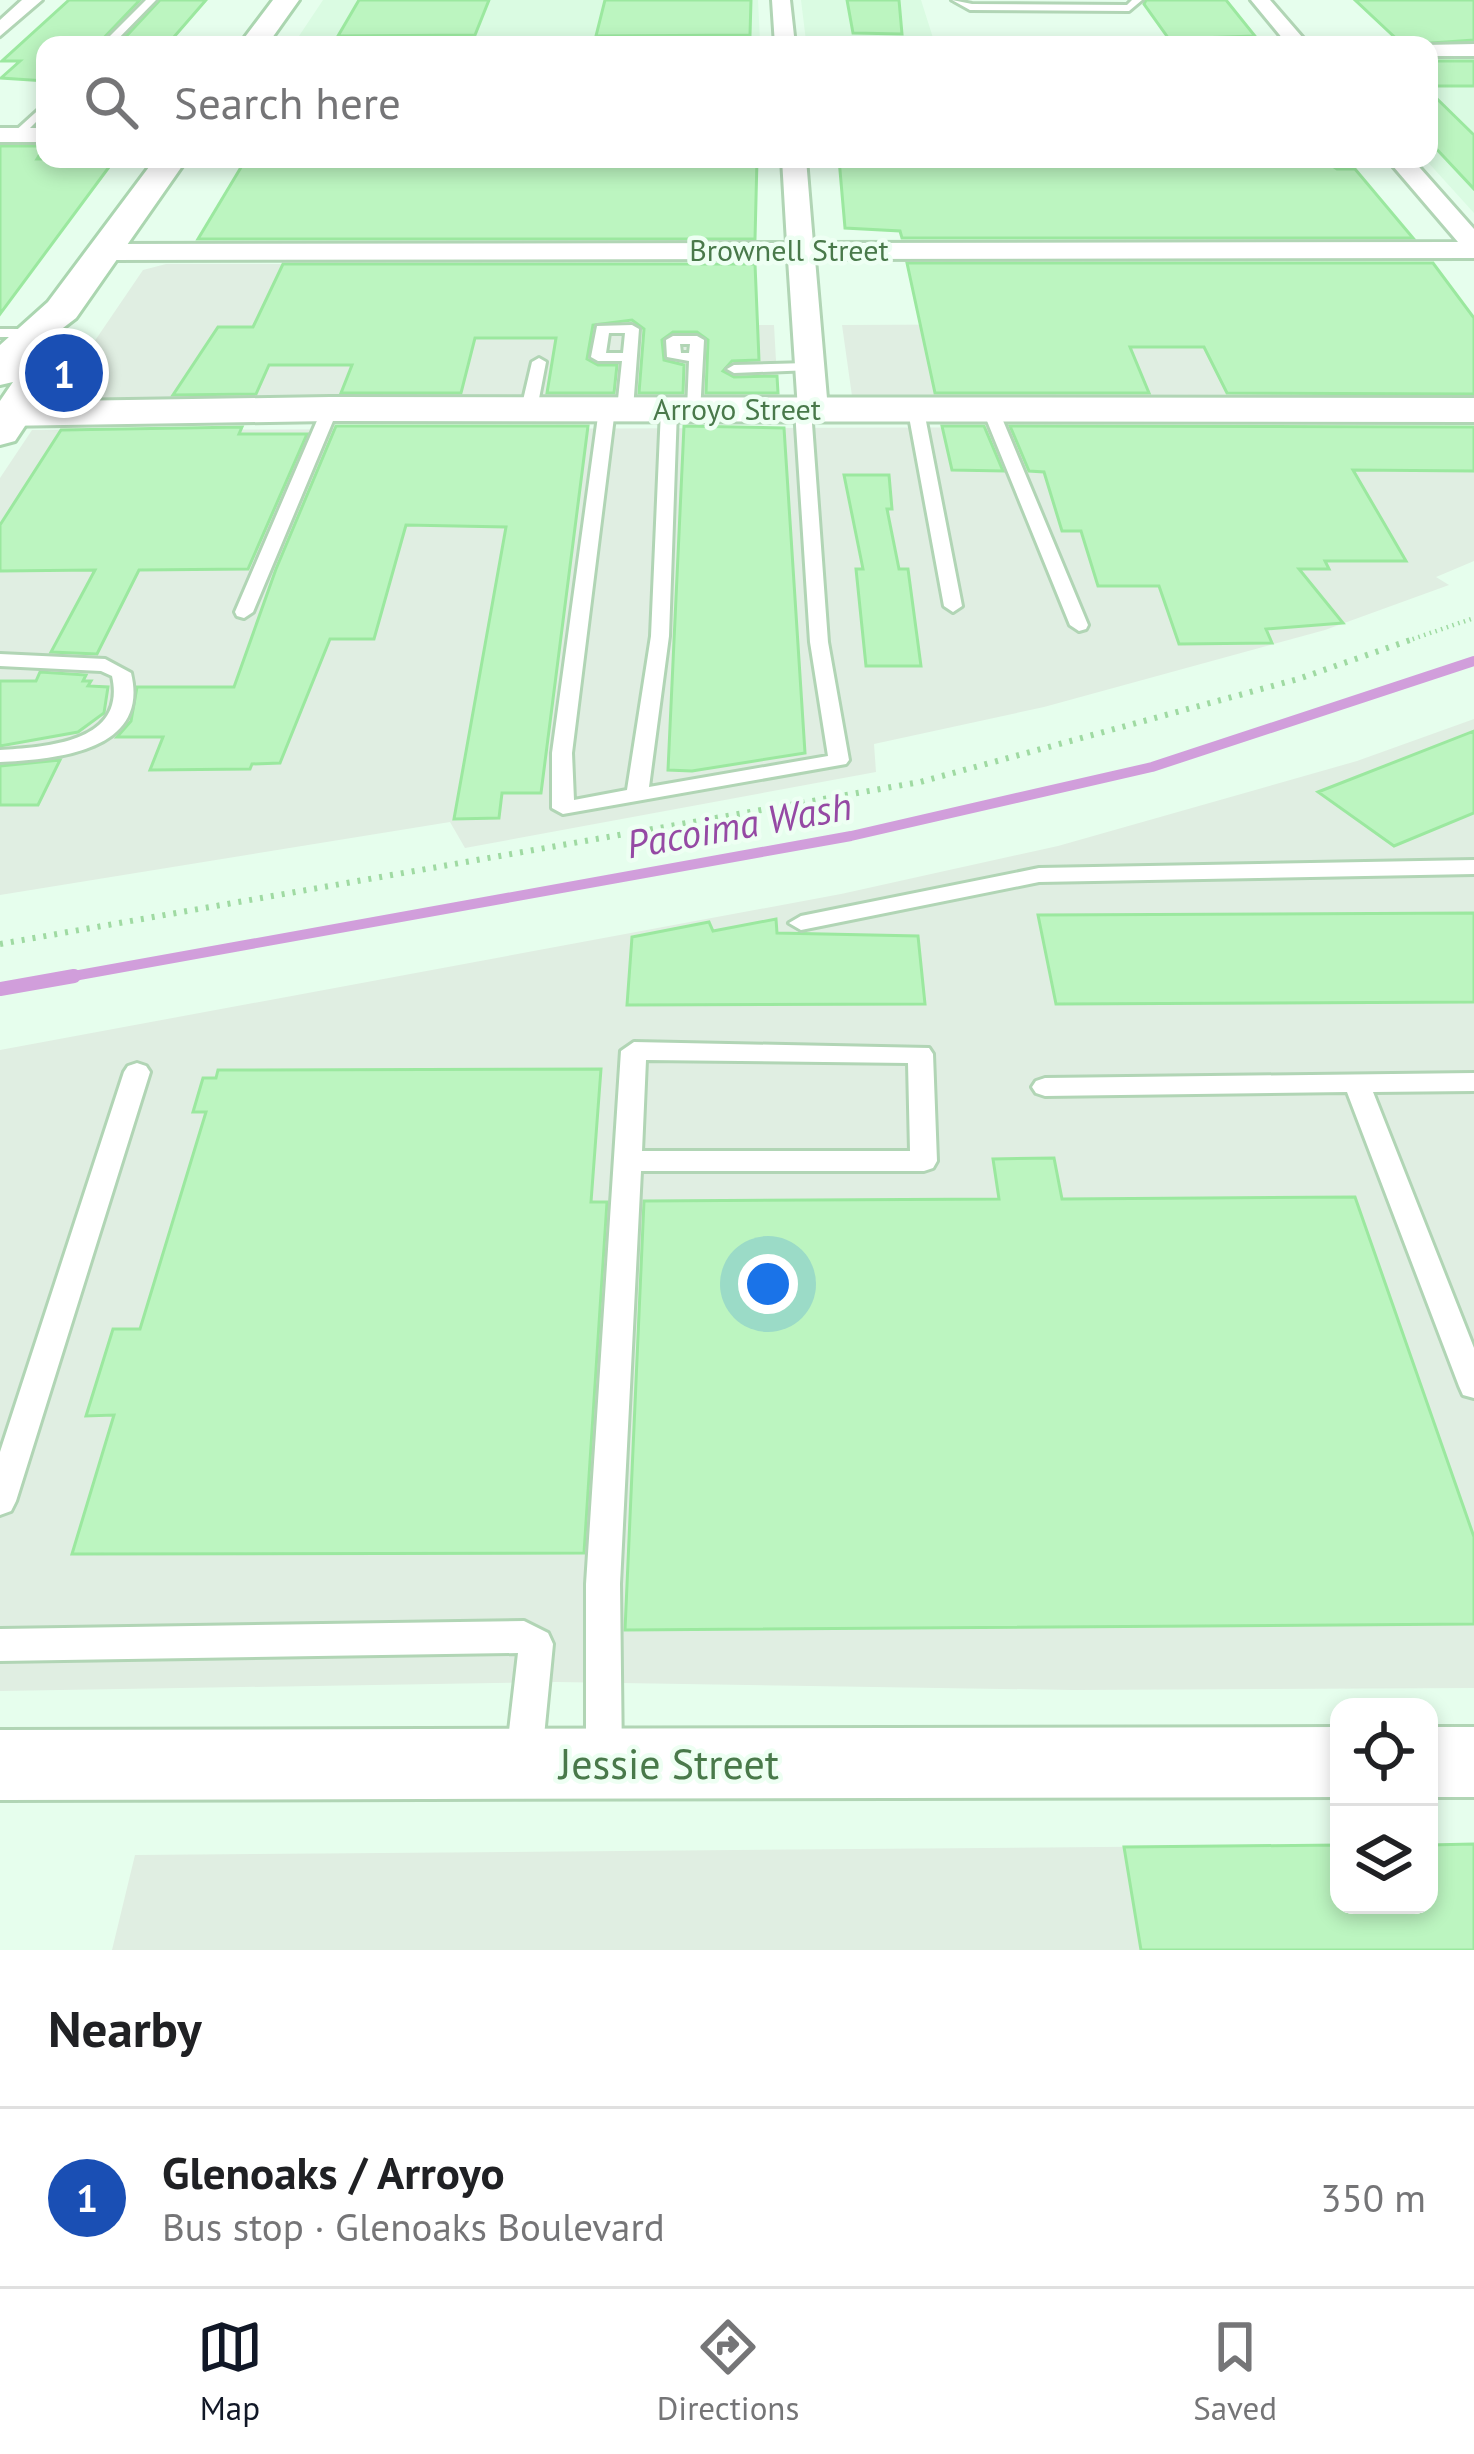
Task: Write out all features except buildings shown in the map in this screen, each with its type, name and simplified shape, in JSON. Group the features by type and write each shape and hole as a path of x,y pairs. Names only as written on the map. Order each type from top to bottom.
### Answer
{"main road":[{"path":"260,36 286,0"},
{"path":"17,346 104,252 165,168"},
{"path":"4,420 62,340 17,346"}],"street":[{"path":"0,30 33,0"},
{"path":"781,0 784,36"},
{"path":"1260,0 1291,36"},
{"path":"1438,50 1474,50"},
{"path":"795,168 808,410"},
{"path":"1407,168 1474,248"},
{"name":"Brownell Street","path":"104,252 1474,248"},
{"name":"Arroyo Street","path":"4,420 329,409 1474,410"},
{"name":"Jessie Street","path":"0,1765 1330,1762"},
{"path":"1438,1762 1474,1762"}],"lane":[{"path":"115,36 151,0"},
{"path":"957,0 970,7 1129,8 1137,0"},
{"path":"9,135 36,114"},
{"path":"638,795 660,636 682,410 696,357"},
{"path":"630,358 616,409 562,753 562,808 838,760 819,642 808,410"},
{"path":"529,409 539,362"},
{"path":"734,369 807,367"},
{"path":"244,612 329,409"},
{"path":"916,411 953,606"},
{"path":"992,411 1078,626"},
{"path":"0,660 105,665 121,673 128,688 124,707 106,730 86,744 48,754 0,756"},
{"path":"801,923 1039,875 1474,867"},
{"path":"604,1763 603,1584 634,1051 920,1054 924,1161 628,1161"},
{"path":"0,1502 137,1072"},
{"path":"1045,1087 1474,1082"},
{"path":"1357,1084 1474,1386"},
{"path":"0,1645 524,1637 536,1644 524,1764"}],"shaded area":[{"path":"323,0 758,0 760,36 299,36"},
{"path":"801,0 921,0 932,36 805,36"},
{"path":"1438,56 1474,56 1474,213 1433,168 1438,168"},
{"path":"166,264 336,264 310,326 774,325 778,396 56,398 143,270"},
{"path":"1080,324 1474,365 1474,395 852,396 842,325"},
{"path":"1474,426 1474,561 1436,577 1449,585 1325,630 1044,707 874,744 876,772 465,848 450,822 0,895 0,478 32,430"},
{"path":"1474,719 1474,1688 1073,1690 557,1682 0,1691 0,1050 841,894 1058,846 1357,761"},
{"path":"1474,1844 1474,1950 112,1950 135,1855 1330,1845 1330,1914 1438,1914 1438,1845"}],"waterway":[{"name":"Pacoima Wash","path":"60,978 851,836 1152,767 1474,661"},
{"name":"Pacoima Wash","path":"60,978 74,976"},
{"name":"Pacoima Wash","path":"0,989 60,978"}],"place":[{"name":"Glenoaks / Arroyo","path":"64,373"}]}
